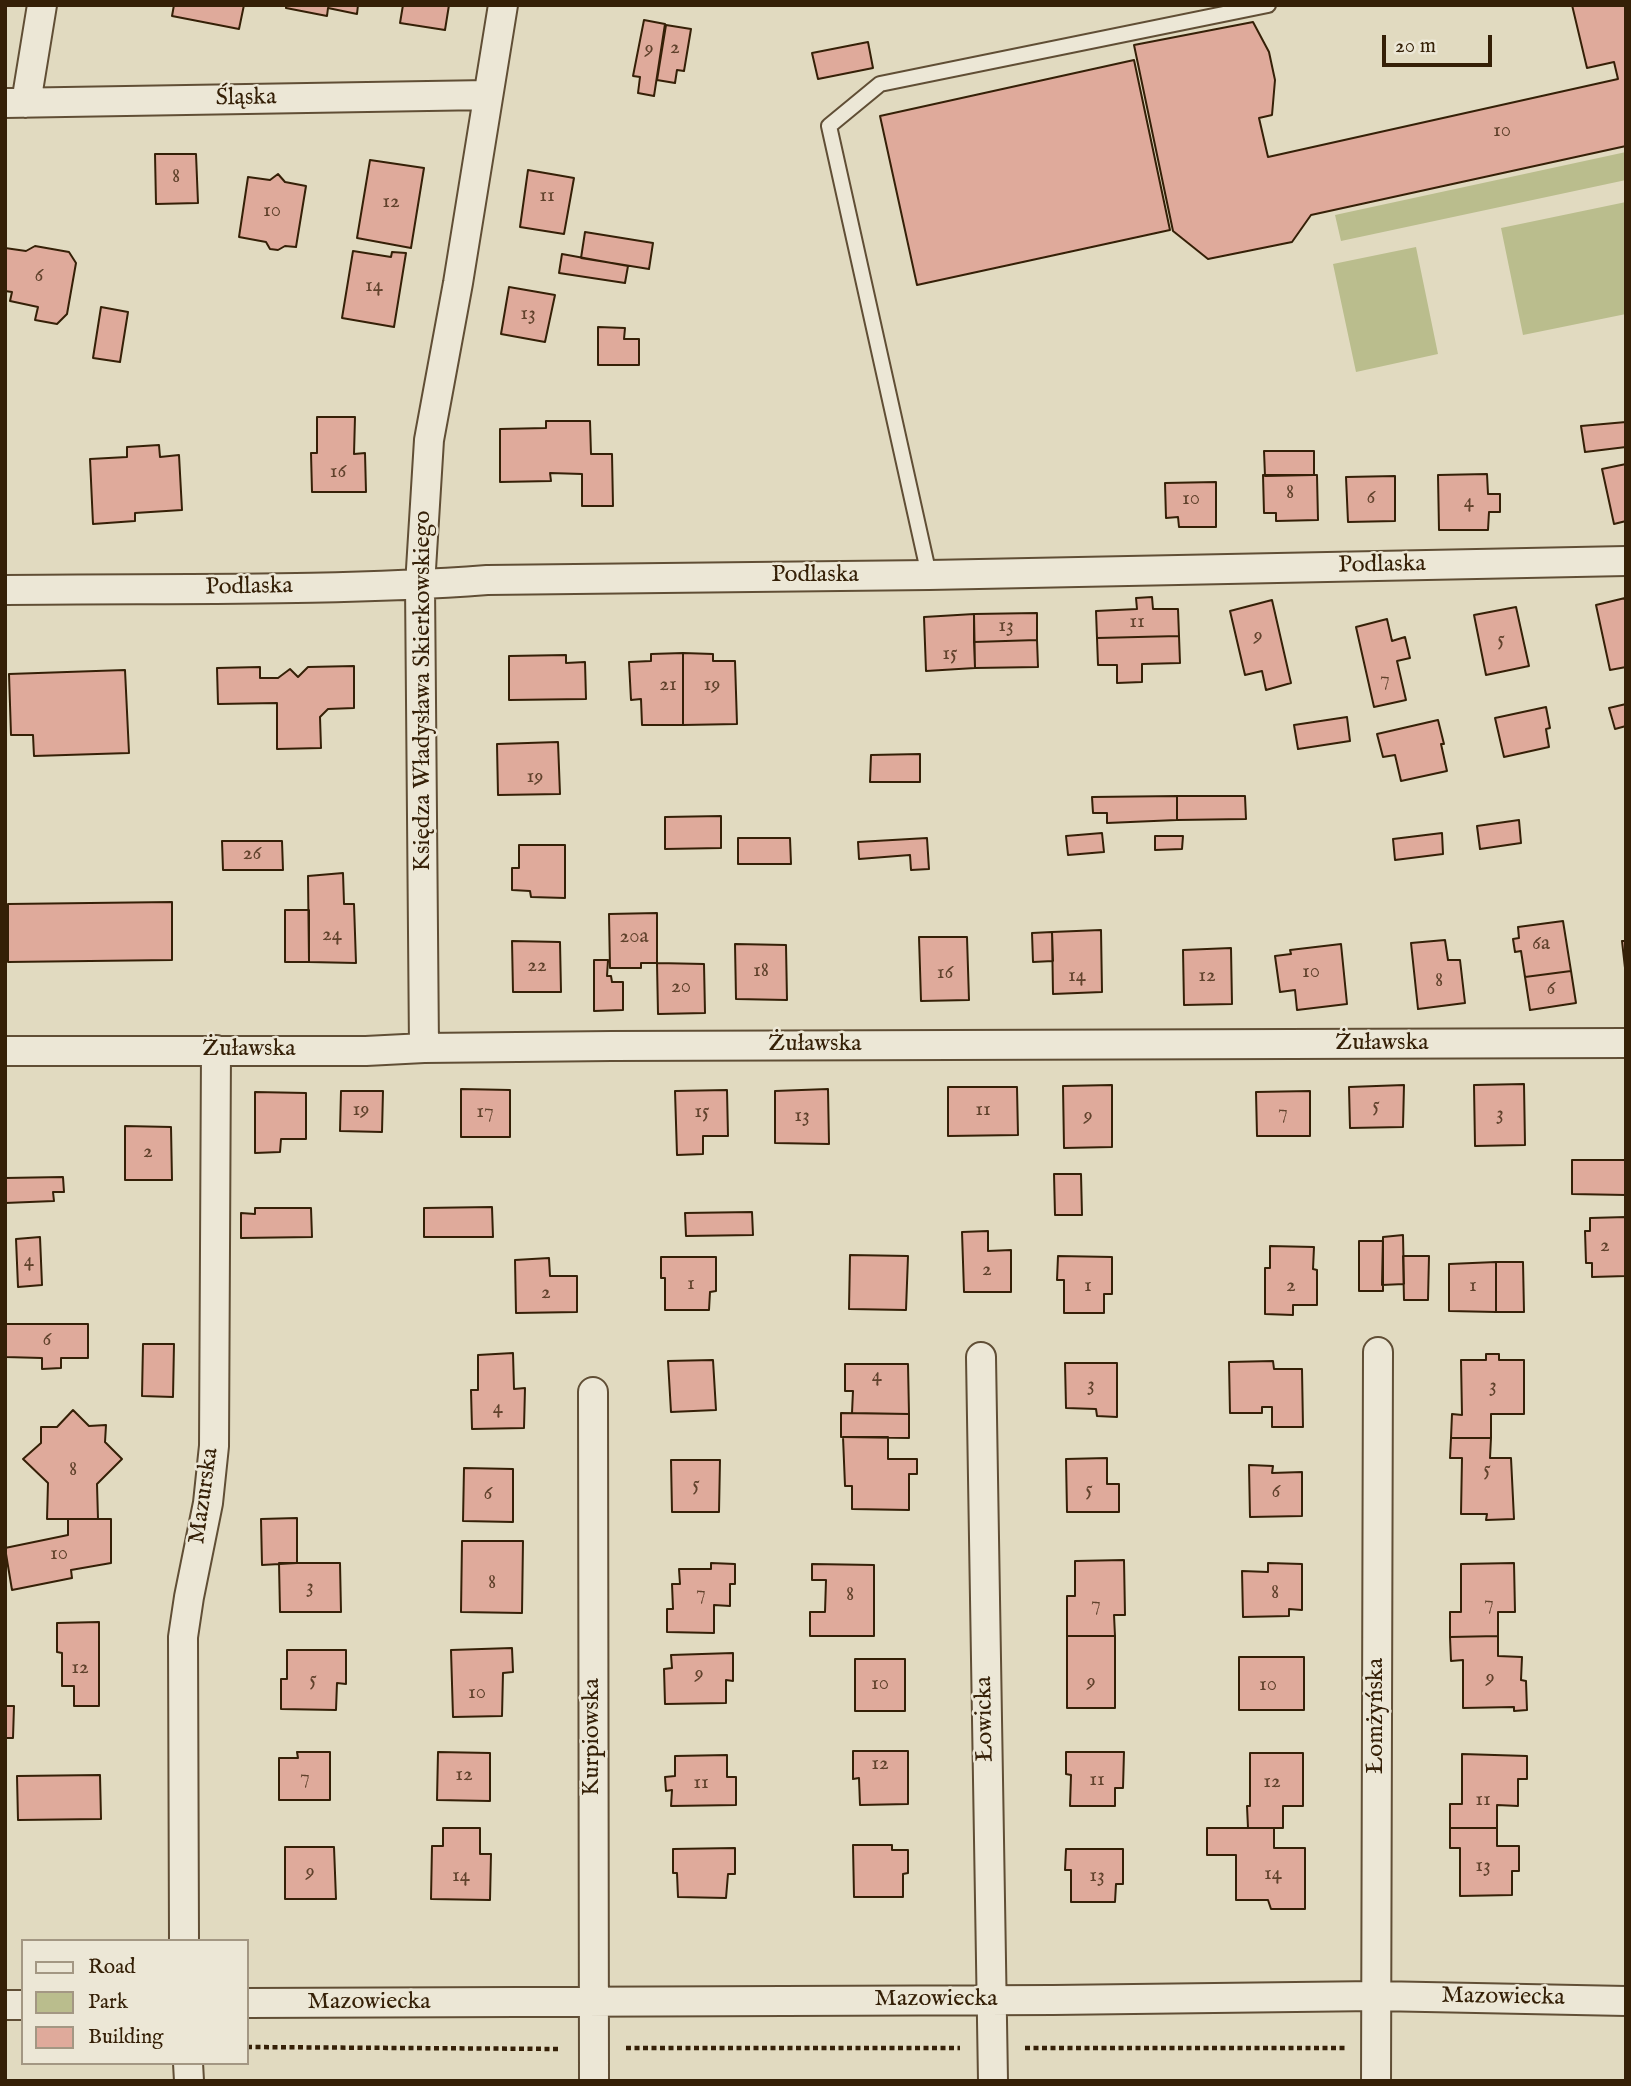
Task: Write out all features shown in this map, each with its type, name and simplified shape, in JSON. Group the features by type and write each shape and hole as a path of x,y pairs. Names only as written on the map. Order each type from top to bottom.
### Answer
{"street":[{"path":"16,103 42,5"},
{"name":"Księdza Władysława Skierkowskiego","path":"424,1048 420,585 429,440 458,283 503,5"},
{"name":"Śląska","path":"16,103 488,95"},
{"name":"Podlaska","path":"5,590 420,585 486,580 929,575 1626,561"},
{"name":"Żuławska","path":"5,1051 1626,1043"},
{"name":"Mazurska","path":"184,1939 183,1637 208,1503 214,1446 216,1050"},
{"name":"Łomżyńska","path":"1376,2081 1378,1352"},
{"name":"Łowicka","path":"981,1357 993,2081"},
{"name":"Kurpiowska","path":"593,1392 594,2081"},
{"name":"Mazowiecka","path":"248,2003 1376,1996 1626,2001"}],"lane":[{"path":"929,575 829,126 880,84 1268,5"}],"path":[{"path":"248,2047 1346,2048"}],"green space":[{"path":"1626,152 1626,180 1341,241 1335,215"},
{"path":"1626,202 1626,314 1523,335 1501,228"},
{"path":"1416,247 1438,354 1356,372 1333,264"}],"building":[{"path":"174,5 244,5 239,29 172,16"},
{"path":"286,5 358,5 357,14 328,8 327,16 286,8"},
{"path":"403,5 449,5 445,30 400,23"},
{"path":"1572,5 1626,5 1626,146 1311,215 1292,242 1208,259 1173,231 1134,45 1253,22 1269,52 1275,80 1272,115 1259,118 1268,157 1618,79 1614,62 1587,68"},
{"path":"644,20 665,24 654,96 638,93 640,77 633,76"},
{"path":"666,25 691,29 684,71 677,70 675,83 657,80"},
{"path":"868,42 873,68 818,79 812,53"},
{"path":"1134,60 1170,230 917,285 880,116"},
{"path":"155,154 196,154 198,203 156,204"},
{"path":"370,160 424,168 411,248 357,238"},
{"path":"528,170 574,178 564,234 520,227"},
{"path":"278,174 285,182 306,186 296,247 285,246 278,250 270,249 266,242 239,237 248,177 270,180"},
{"path":"585,232 653,243 649,269 581,258"},
{"path":"35,246 69,252 76,263 67,314 57,324 35,320 38,307 10,301 12,292 5,291 5,248 26,251"},
{"path":"353,251 391,257 392,252 406,253 394,327 342,318"},
{"path":"562,254 628,266 625,283 559,273"},
{"path":"509,287 555,295 545,342 501,334"},
{"path":"101,307 128,312 120,362 93,358"},
{"path":"598,327 625,328 624,339 639,339 639,365 598,365"},
{"path":"317,417 355,417 354,454 365,453 366,492 312,492 311,453 317,453"},
{"path":"546,421 590,421 591,454 612,454 613,506 582,506 582,474 550,473 551,481 500,482 500,429 546,428"},
{"path":"1626,422 1626,447 1585,452 1581,426"},
{"path":"159,445 160,457 179,455 182,510 135,513 135,521 93,524 90,459 127,457 127,447"},
{"path":"1264,451 1314,451 1314,475 1265,476"},
{"path":"1626,464 1626,521 1614,524 1602,469"},
{"path":"1487,474 1488,494 1500,494 1500,512 1489,512 1488,530 1439,530 1438,475"},
{"path":"1263,475 1317,475 1318,520 1276,521 1276,513 1264,513"},
{"path":"1395,476 1395,521 1348,522 1346,477"},
{"path":"1216,482 1216,527 1179,527 1178,517 1166,518 1165,483"},
{"path":"1152,597 1153,609 1178,609 1179,636 1097,638 1096,611 1137,609 1136,598"},
{"path":"1625,598 1626,667 1610,670 1596,605"},
{"path":"1272,600 1291,683 1266,690 1262,671 1245,675 1230,611"},
{"path":"1516,607 1529,666 1486,675 1474,615"},
{"path":"1037,613 1037,640 974,642 974,614"},
{"path":"974,614 975,668 926,671 924,617"},
{"path":"1387,619 1392,641 1405,637 1410,658 1397,661 1406,700 1374,707 1356,627"},
{"path":"1179,636 1180,663 1142,664 1142,682 1117,683 1117,665 1098,665 1097,638"},
{"path":"1037,640 1038,667 975,668 974,642"},
{"path":"683,653 683,725 642,725 641,699 631,700 629,662 651,661 651,654"},
{"path":"683,653 713,654 713,661 735,661 737,724 683,725"},
{"path":"566,655 566,663 585,662 586,699 509,700 509,656"},
{"path":"354,666 354,708 328,709 320,717 321,748 277,749 277,703 218,704 217,668 260,667 260,678 278,678 290,669 298,677 308,667"},
{"path":"125,670 129,753 34,756 33,735 11,735 9,674"},
{"path":"1626,704 1626,726 1615,729 1609,708"},
{"path":"1546,707 1550,728 1546,729 1549,747 1504,757 1495,718"},
{"path":"1347,717 1350,741 1298,749 1294,725"},
{"path":"1438,720 1447,771 1401,781 1395,755 1383,757 1377,734"},
{"path":"558,742 560,794 498,795 497,744"},
{"path":"920,754 920,782 870,782 871,755"},
{"path":"1177,796 1177,820 1107,823 1107,813 1093,813 1092,797"},
{"path":"1177,796 1245,796 1246,819 1177,820"},
{"path":"721,816 721,848 665,849 665,817"},
{"path":"1519,820 1521,843 1480,849 1477,826"},
{"path":"1102,833 1104,852 1068,855 1066,836"},
{"path":"1442,833 1443,854 1395,860 1393,839"},
{"path":"1155,836 1183,836 1182,849 1155,850"},
{"path":"738,838 790,838 791,864 738,864"},
{"path":"927,838 929,869 911,870 910,855 859,859 858,842"},
{"path":"222,841 282,841 283,870 223,870"},
{"path":"519,845 565,845 565,898 531,897 530,891 512,890 512,868 519,868"},
{"path":"343,873 344,904 354,904 356,963 309,962 308,876"},
{"path":"172,902 172,960 8,962 8,904"},
{"path":"285,910 309,910 309,962 285,962"},
{"path":"657,913 657,963 641,963 641,968 610,968 609,914"},
{"path":"1563,921 1571,971 1525,977 1521,951 1515,952 1513,939 1519,938 1518,927"},
{"path":"1101,930 1102,992 1053,994 1052,932"},
{"path":"1052,932 1053,961 1033,962 1032,933"},
{"path":"919,937 967,937 969,1000 921,1001"},
{"path":"1445,940 1448,960 1460,960 1465,1003 1418,1009 1411,943"},
{"path":"512,941 560,942 561,992 513,992"},
{"path":"1622,941 1626,941 1626,977"},
{"path":"735,944 786,945 787,1000 736,999"},
{"path":"1341,944 1347,1004 1297,1010 1295,990 1280,992 1275,956 1291,954 1290,950"},
{"path":"1231,948 1232,1004 1184,1005 1183,950"},
{"path":"594,960 608,960 607,976 611,976 612,982 623,982 623,1010 594,1011"},
{"path":"657,963 704,964 705,1013 658,1014"},
{"path":"1571,971 1576,1003 1530,1010 1525,977"},
{"path":"1524,1084 1525,1145 1475,1146 1474,1085"},
{"path":"1112,1085 1112,1147 1064,1148 1063,1086"},
{"path":"1404,1085 1403,1127 1350,1128 1349,1087"},
{"path":"948,1087 1017,1087 1018,1135 948,1136"},
{"path":"461,1089 510,1090 510,1137 461,1137"},
{"path":"828,1089 829,1144 775,1143 775,1091"},
{"path":"727,1090 728,1136 703,1136 703,1154 677,1155 675,1091"},
{"path":"341,1091 383,1091 382,1132 340,1131"},
{"path":"1310,1091 1310,1136 1257,1136 1256,1092"},
{"path":"255,1092 306,1093 306,1139 281,1139 280,1152 255,1153"},
{"path":"125,1126 171,1127 172,1180 125,1180"},
{"path":"1572,1160 1626,1160 1626,1195 1572,1194"},
{"path":"1054,1174 1081,1174 1082,1215 1055,1215"},
{"path":"63,1177 64,1192 53,1192 54,1201 5,1203 5,1178"},
{"path":"492,1207 493,1237 424,1237 424,1208"},
{"path":"255,1208 311,1208 312,1237 241,1238 241,1213 255,1214"},
{"path":"752,1212 753,1235 686,1236 685,1213"},
{"path":"1626,1217 1626,1276 1592,1277 1592,1263 1586,1263 1585,1231 1590,1231 1590,1218"},
{"path":"988,1231 988,1251 1011,1250 1011,1292 964,1292 962,1232"},
{"path":"1403,1235 1404,1284 1382,1285 1383,1237"},
{"path":"40,1237 42,1285 18,1287 16,1239"},
{"path":"1359,1241 1383,1241 1383,1291 1359,1291"},
{"path":"1270,1246 1314,1247 1313,1269 1317,1270 1317,1305 1293,1305 1293,1315 1265,1314 1265,1268 1270,1268"},
{"path":"850,1255 908,1256 906,1310 849,1309"},
{"path":"1058,1256 1112,1257 1112,1294 1104,1294 1104,1313 1064,1313 1064,1280 1057,1280"},
{"path":"1403,1256 1429,1256 1428,1300 1404,1300"},
{"path":"661,1257 716,1257 716,1291 710,1292 709,1310 665,1310 665,1278 661,1278"},
{"path":"549,1258 550,1276 577,1276 577,1312 516,1313 515,1260"},
{"path":"1496,1262 1523,1262 1524,1312 1496,1312"},
{"path":"1496,1262 1496,1312 1449,1311 1449,1264"},
{"path":"5,1324 88,1324 88,1358 61,1358 61,1368 42,1369 42,1358 5,1357"},
{"path":"143,1344 174,1344 173,1397 142,1396"},
{"path":"513,1353 514,1389 525,1388 524,1428 472,1429 471,1390 478,1390 478,1355"},
{"path":"1486,1354 1499,1354 1499,1360 1524,1360 1524,1414 1491,1414 1491,1438 1451,1438 1452,1414 1462,1415 1461,1360 1486,1360"},
{"path":"713,1360 716,1410 671,1412 668,1361"},
{"path":"1273,1361 1274,1369 1302,1369 1303,1427 1272,1427 1272,1407 1262,1407 1262,1413 1230,1413 1229,1362"},
{"path":"1065,1363 1117,1363 1117,1417 1097,1416 1096,1409 1066,1408"},
{"path":"845,1364 908,1364 909,1414 852,1413 853,1391 845,1391"},
{"path":"73,1410 89,1426 106,1425 105,1442 122,1459 97,1484 98,1519 47,1519 48,1483 23,1459 41,1443 41,1427 57,1427"},
{"path":"841,1413 909,1414 909,1438 841,1437"},
{"path":"843,1437 888,1437 888,1459 917,1459 917,1474 909,1474 909,1510 852,1509 852,1486 845,1486"},
{"path":"1451,1438 1491,1438 1490,1458 1511,1458 1514,1519 1486,1520 1487,1514 1461,1514 1462,1458 1450,1458"},
{"path":"1107,1458 1107,1484 1119,1484 1119,1512 1067,1512 1066,1459"},
{"path":"671,1460 720,1460 719,1512 672,1512"},
{"path":"1249,1465 1273,1466 1272,1473 1302,1472 1302,1516 1250,1517"},
{"path":"464,1468 513,1469 513,1522 463,1521"},
{"path":"297,1518 297,1563 262,1565 261,1519"},
{"path":"68,1519 111,1519 111,1563 71,1570 72,1578 12,1590 5,1548 68,1535"},
{"path":"462,1541 523,1541 522,1613 461,1612"},
{"path":"1124,1560 1125,1615 1114,1615 1115,1636 1067,1636 1067,1596 1075,1596 1075,1561"},
{"path":"279,1563 340,1563 341,1612 280,1612"},
{"path":"711,1563 735,1564 735,1584 730,1584 730,1606 714,1605 714,1633 667,1632 667,1609 673,1609 672,1584 680,1584 679,1569 711,1569"},
{"path":"1268,1563 1302,1564 1302,1610 1289,1609 1289,1616 1243,1617 1242,1571 1268,1572"},
{"path":"1514,1563 1515,1612 1498,1612 1498,1636 1450,1637 1450,1612 1461,1612 1461,1564"},
{"path":"812,1564 874,1565 874,1636 810,1636 810,1612 825,1612 826,1580 812,1580"},
{"path":"99,1622 99,1706 74,1706 74,1686 62,1686 62,1653 57,1652 57,1623"},
{"path":"1067,1636 1115,1636 1115,1708 1067,1708"},
{"path":"1498,1636 1498,1656 1522,1657 1521,1680 1526,1681 1527,1710 1514,1711 1514,1707 1463,1708 1463,1660 1451,1661 1450,1637"},
{"path":"512,1648 513,1672 503,1673 502,1716 453,1717 451,1650"},
{"path":"287,1650 346,1650 346,1684 337,1683 336,1710 281,1709 281,1679 287,1679"},
{"path":"733,1653 733,1681 726,1680 726,1703 665,1704 664,1669 672,1668 671,1655"},
{"path":"1239,1657 1304,1657 1304,1710 1239,1710"},
{"path":"855,1659 905,1659 905,1711 855,1711"},
{"path":"5,1706 14,1706 13,1738 5,1738"},
{"path":"853,1751 908,1751 908,1804 860,1805 859,1778 853,1779"},
{"path":"297,1752 330,1752 330,1800 279,1800 279,1758 298,1758"},
{"path":"438,1752 490,1753 490,1801 437,1800"},
{"path":"1066,1752 1124,1752 1123,1788 1115,1788 1115,1806 1070,1806 1071,1775 1066,1774"},
{"path":"1250,1753 1303,1753 1303,1806 1283,1806 1283,1828 1248,1828"},
{"path":"1462,1754 1527,1756 1527,1779 1518,1779 1518,1806 1497,1805 1497,1828 1450,1828 1450,1804 1462,1804"},
{"path":"727,1755 727,1777 736,1777 736,1805 671,1806 672,1790 666,1791 665,1777 675,1776 675,1756"},
{"path":"100,1775 101,1819 18,1820 17,1776"},
{"path":"443,1828 480,1828 480,1854 491,1854 490,1900 431,1899 432,1846 443,1846"},
{"path":"1207,1828 1274,1828 1274,1848 1305,1848 1305,1909 1271,1909 1268,1900 1236,1900 1236,1855 1207,1855"},
{"path":"1450,1828 1497,1828 1497,1846 1519,1846 1519,1871 1512,1871 1512,1895 1460,1896 1460,1848 1450,1848"},
{"path":"853,1845 892,1845 892,1850 908,1850 908,1873 903,1874 903,1897 854,1897"},
{"path":"285,1847 334,1847 336,1899 285,1899"},
{"path":"735,1848 735,1874 728,1874 726,1898 678,1897 677,1873 673,1873 673,1849"},
{"path":"1066,1849 1123,1849 1123,1884 1116,1884 1115,1902 1071,1902 1071,1870 1065,1870"}]}
